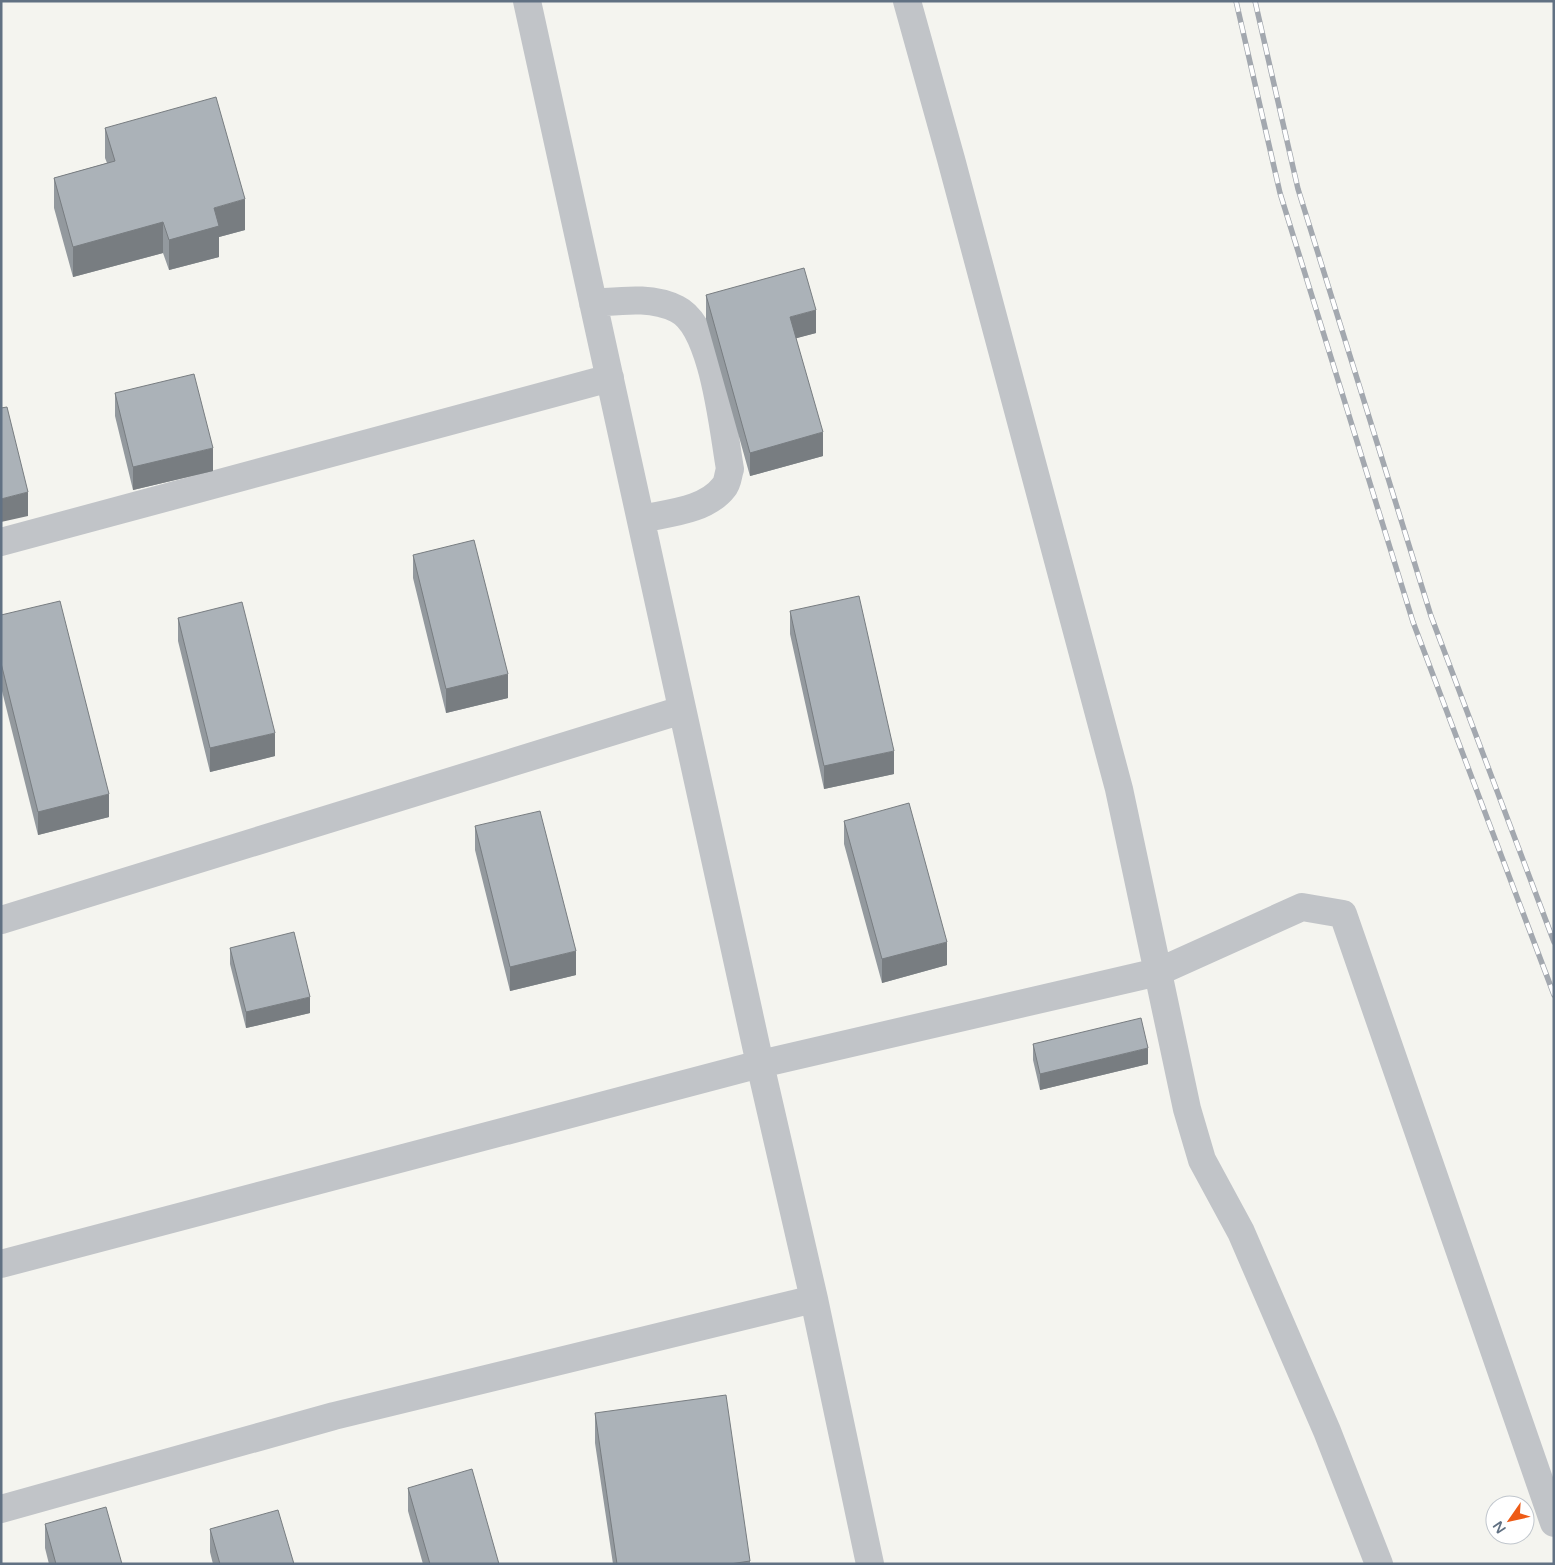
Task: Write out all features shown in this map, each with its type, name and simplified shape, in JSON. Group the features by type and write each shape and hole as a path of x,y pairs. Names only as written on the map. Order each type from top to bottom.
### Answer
{"lane":[{"path":"527,1 760,1064 814,1299 870,1564"},
{"path":"907,1 1119,790 1187,1109 1202,1160 1241,1232 1327,1431 1379,1564"},
{"path":"594,303 634,300 655,302 677,309 689,318 701,337 711,362 730,469 726,486 714,497 697,506 641,519"},
{"path":"1,542 610,378"},
{"path":"1,920 682,710"},
{"path":"1,1264 760,1064 1158,972 1302,907 1343,914 1554,1523"},
{"path":"1,1509 334,1416 814,1299"}],"building":[{"path":"216,97 245,199 214,208 219,226 169,240 163,222 73,247 54,178 115,161 105,128"},
{"path":"804,268 816,310 790,317 823,432 750,453 706,295"},
{"path":"194,374 213,448 133,467 115,393"},
{"path":"7,407 28,492 1,499 1,408"},
{"path":"474,540 508,674 446,689 413,555"},
{"path":"859,596 894,751 824,766 790,611"},
{"path":"60,601 109,794 38,812 1,663 1,615"},
{"path":"242,602 275,733 210,748 178,618"},
{"path":"909,803 947,942 882,959 844,821"},
{"path":"540,811 576,951 510,967 475,826"},
{"path":"294,932 310,997 246,1012 230,948"},
{"path":"1141,1018 1148,1048 1040,1074 1033,1044"},
{"path":"726,1395 750,1561 730,1564 617,1564 595,1413"},
{"path":"472,1469 499,1564 430,1564 408,1488"},
{"path":"106,1507 122,1564 56,1564 45,1524"},
{"path":"278,1510 294,1564 220,1564 210,1529"}],"railway":[{"path":"1236,1 1280,193 1413,622 1554,995"},
{"path":"1255,1 1298,189 1431,616 1554,942"}]}
